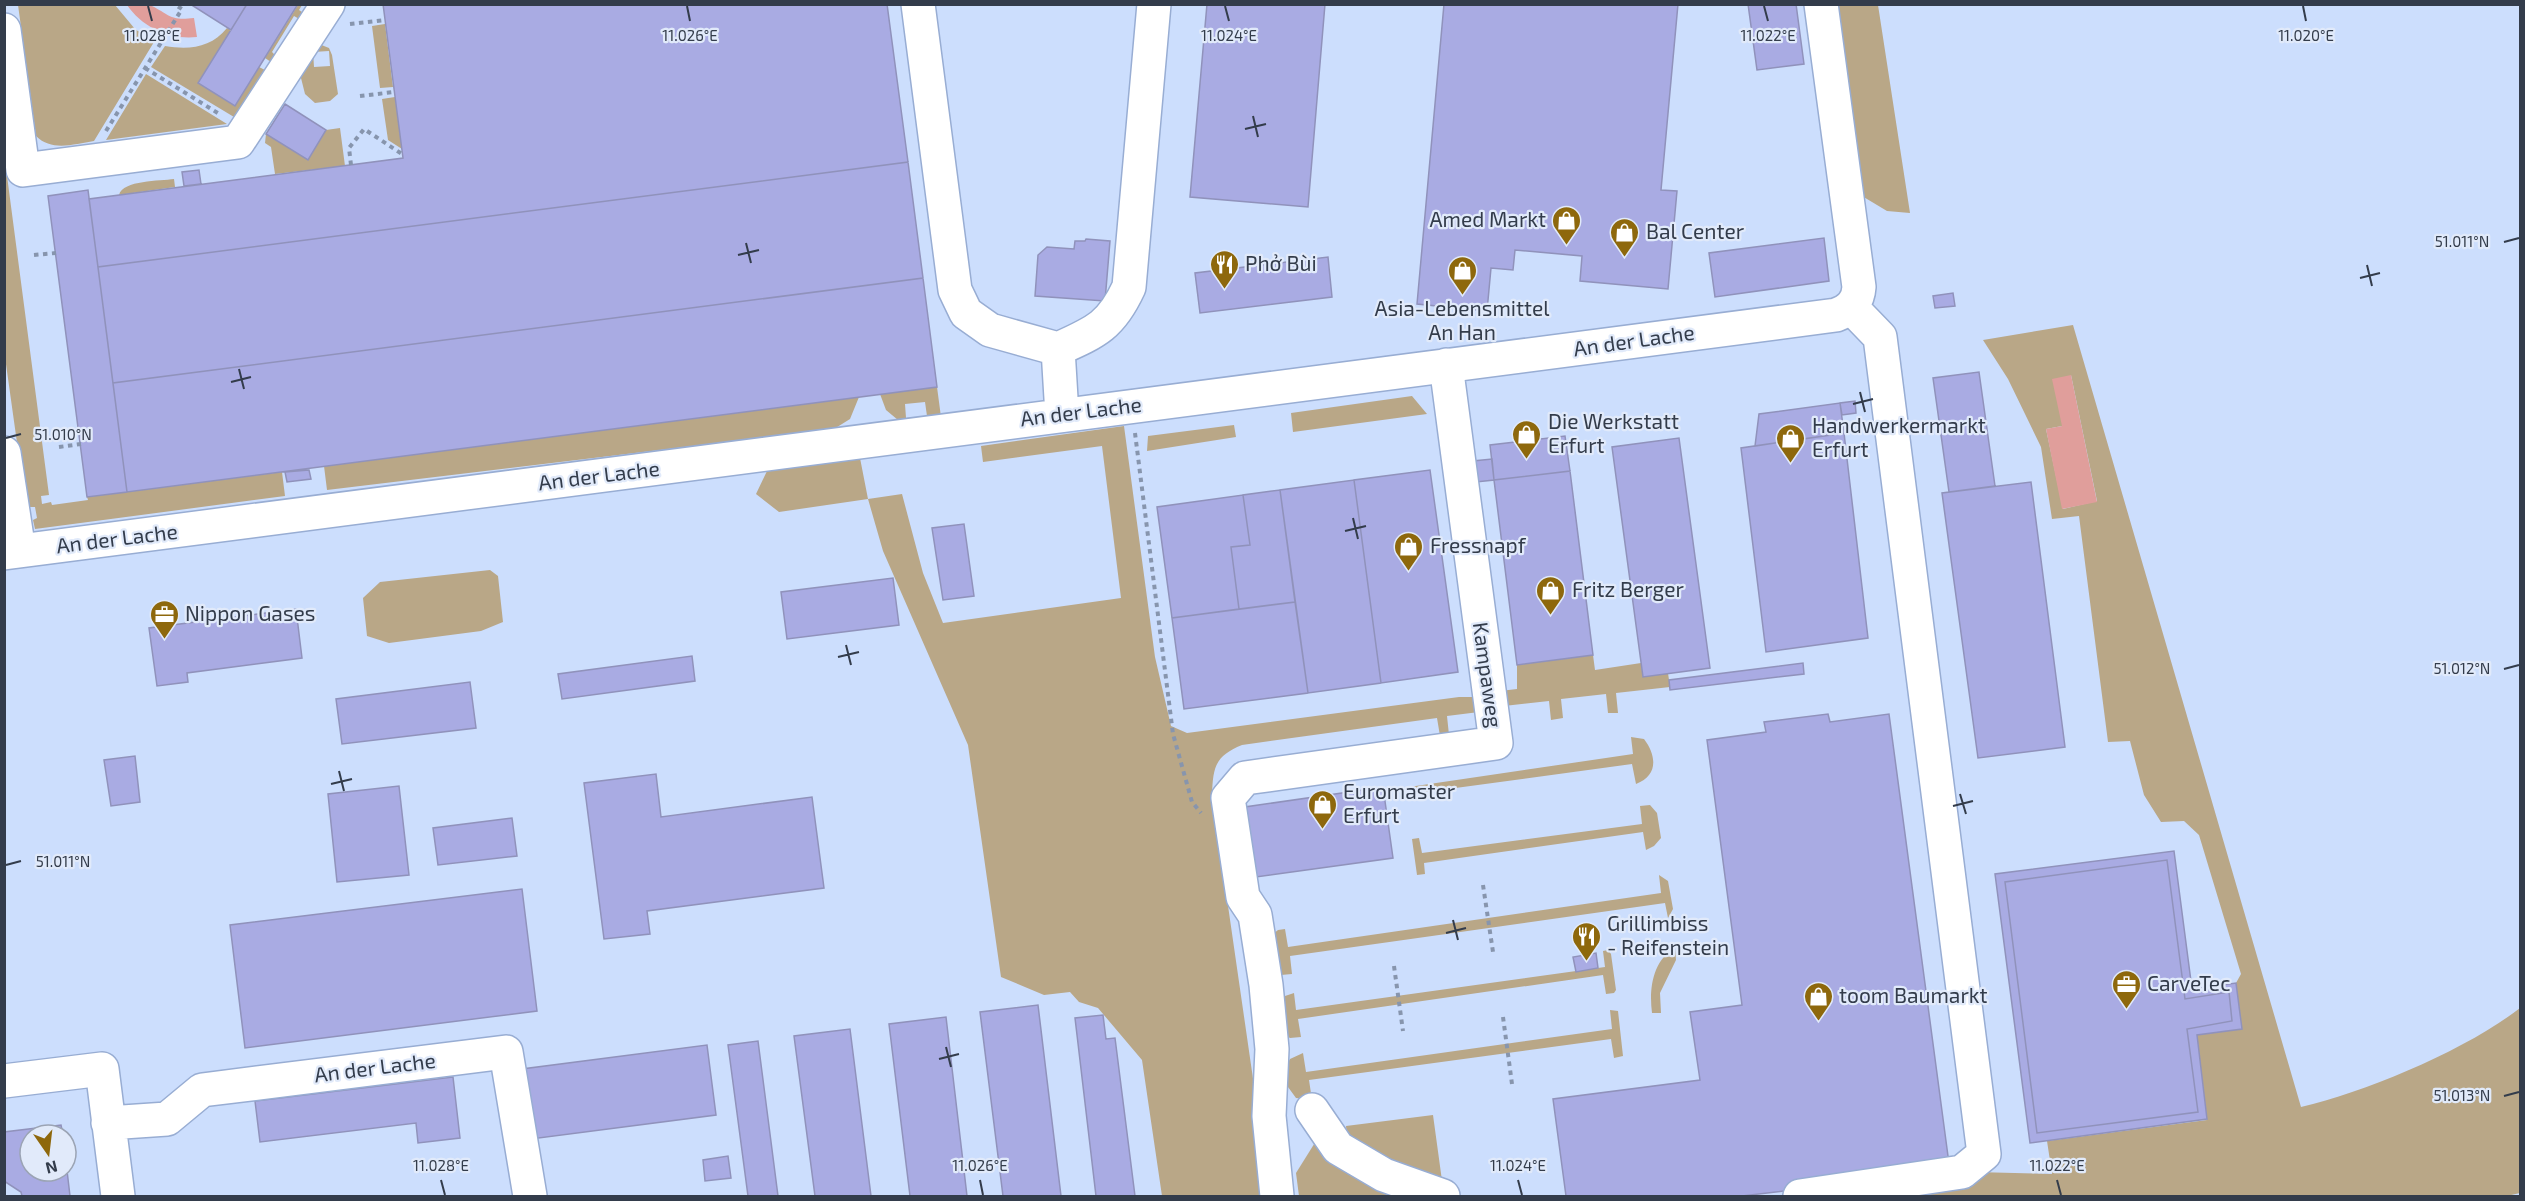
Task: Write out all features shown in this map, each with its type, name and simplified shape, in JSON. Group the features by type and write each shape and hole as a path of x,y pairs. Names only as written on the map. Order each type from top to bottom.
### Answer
{"street":[{"path":"918,4 955,290 966,313 990,330 1058,349 1093,333 1118,310 1128,287 1154,4"},
{"path":"1800,1197 1962,1172 1984,1154 1880,337 1851,307 1858,296 1858,278 1821,4"},
{"path":"4,30 23,170 238,142 339,14"},
{"name":"An der Lache","path":"12,552 1836,315 1851,307"},
{"path":"1058,349 1062,415"},
{"name":"Kampaweg","path":"1216,807 1245,778 1496,743 1446,365"},
{"path":"4,453 12,552"},
{"path":"1216,807 1243,897 1255,915 1266,985 1272,1049 1269,1116 1277,1197"},
{"name":"An der Lache","path":"108,1123 167,1119 202,1090 506,1052 530,1197"},
{"path":"4,1081 102,1069 118,1197"},
{"path":"1312,1110 1338,1148 1384,1175 1443,1197"}],"path":[{"path":"100,160 98,144 182,9 174,4"},
{"path":"339,14 385,20"},
{"path":"145,68 245,132"},
{"path":"360,96 394,92"},
{"path":"351,165 349,148 364,129 402,154"},
{"path":"34,255 56,253"},
{"path":"1132,405 1173,734 1192,802 1216,807"},
{"path":"59,447 81,444"},
{"path":"1483,885 1493,952"},
{"path":"1394,966 1403,1030"},
{"path":"1503,1017 1512,1084"}],"shaded area":[{"path":"147,4 175,18 194,18 197,37 177,36 158,31 141,20 127,5"},
{"path":"18,5 115,5 135,29 154,42 94,141 56,145 42,141 36,136"},
{"path":"298,5 302,5 299,10 305,14 301,20 294,16 272,52 275,55 271,62 265,58"},
{"path":"1835,5 1878,5 1910,213 1887,211 1862,196"},
{"path":"385,24 393,87 380,88 372,26"},
{"path":"227,28 231,30 198,83 235,106 259,67 265,70 234,117 151,67 165,46 183,48 207,44"},
{"path":"319,44 329,48 338,94 330,101 315,103 305,94 299,70","holes":["329,51 330,66 314,67 313,52"]},
{"path":"146,74 227,124 106,140"},
{"path":"395,97 402,149 388,140 382,99"},
{"path":"340,128 345,166 275,174 271,147 265,143 266,134 308,159 326,130"},
{"path":"4,153 49,495 41,496 42,504 51,502 52,505 88,500 87,497 282,472 285,496 35,529 33,520 37,518 35,507 26,507 5,357"},
{"path":"174,179 175,187 119,195 127,186"},
{"path":"2073,325 2301,1107 2356,1091 2445,1054 2498,1024 2520,1008 2520,1193 2507,1196 1875,1196 1975,1172 2052,1174 2047,1141 2207,1120 2197,1035 2241,1029 2236,983 2241,974 2199,835 2184,821 2161,822 2144,795 2130,741 2108,742 2079,516 2052,519 2041,447 2008,379 1983,340","holes":["2071,375 2097,501 2063,509 2046,429 2062,426"]},
{"path":"2071,375 2097,502 2062,509 2046,429 2062,426 2052,379"},
{"path":"937,387 941,417 898,420 886,410 880,394","holes":["925,402 927,416 906,418 905,404"]},
{"path":"1412,396 1427,414 1293,432 1291,413"},
{"path":"859,397 850,419 834,429 327,490 324,466"},
{"path":"1234,425 1236,437 1147,451 1148,436"},
{"path":"1124,426 1155,657 1171,726 1187,733 1459,697 1477,697 1479,712 1447,716 1449,735 1440,736 1437,718 1242,745 1226,754 1217,764 1213,777 1212,795 1261,1134 1267,1196 1162,1196 1142,1060 1098,1008 1079,1002 1070,992 1044,995 1001,977 968,745 883,551 868,499 902,494 923,573 943,623 1121,598 1102,446 983,462 981,446"},
{"path":"860,458 868,499 779,512 756,494 767,471"},
{"path":"490,570 498,576 503,622 481,631 389,643 367,636 363,598 380,582"},
{"path":"1593,655 1595,670 1641,663 1643,677 1668,673 1670,687 1616,693 1618,713 1608,713 1606,694 1561,699 1563,718 1551,720 1549,701 1504,706 1500,691 1517,689 1517,665"},
{"path":"1631,737 1644,739 1653,759 1652,771 1636,784 1632,764 1411,794 1409,787 1633,754"},
{"path":"1650,805 1657,813 1661,838 1654,846 1646,850 1643,832 1424,863 1425,874 1417,875 1412,839 1419,838 1422,853 1642,824 1640,806"},
{"path":"1659,875 1668,881 1673,909 1668,918 1665,903 1290,956 1292,974 1281,975 1273,934 1278,930 1285,929 1288,947 1661,893"},
{"path":"1675,948 1676,960 1660,993 1661,1013 1652,1013 1652,986 1657,968 1661,960"},
{"path":"1608,950 1611,954 1616,990 1614,993 1606,994 1603,975 1298,1019 1301,1037 1290,1038 1283,1034 1279,998 1294,993 1296,1010 1605,967 1603,951"},
{"path":"1610,1010 1618,1011 1623,1056 1614,1058 1611,1039 1309,1080 1312,1100 1296,1098 1288,1087 1285,1068 1290,1059 1303,1053 1306,1072 1612,1029"},
{"path":"1433,1115 1443,1188 1348,1146 1346,1126"},
{"path":"1316,1141 1419,1196 1299,1196 1296,1173"}],"building":[{"path":"190,4 247,4 231,30"},
{"path":"247,4 298,4 235,106 198,83"},
{"path":"383,4 887,4 908,162 98,267 89,199 403,158"},
{"path":"1207,4 1325,4 1308,207 1190,197"},
{"path":"1444,4 1678,4 1661,190 1677,191 1668,289 1580,281 1582,256 1515,250 1513,270 1491,268 1487,311 1417,304"},
{"path":"1748,4 1796,4 1804,64 1757,70"},
{"path":"285,104 326,130 308,160 266,134"},
{"path":"908,162 923,278 113,383 98,267"},
{"path":"199,170 201,184 184,186 182,172"},
{"path":"88,190 127,492 87,497 48,196"},
{"path":"1824,238 1829,281 1715,297 1709,253"},
{"path":"1086,239 1110,241 1105,301 1035,296 1038,255 1047,247 1074,249 1075,241"},
{"path":"1328,257 1332,297 1200,313 1195,273"},
{"path":"923,278 937,387 127,492 113,383"},
{"path":"1953,293 1955,306 1935,308 1933,296"},
{"path":"1979,372 1995,486 1949,492 1933,378"},
{"path":"1855,401 1856,413 1842,415 1840,403"},
{"path":"1840,403 1844,433 1755,446 1759,414"},
{"path":"1844,433 1868,638 1766,652 1741,448"},
{"path":"1565,436 1570,471 1494,480 1490,445"},
{"path":"1679,438 1710,668 1643,677 1612,447"},
{"path":"1492,459 1494,480 1476,482 1473,461"},
{"path":"309,470 311,479 287,482 285,472"},
{"path":"1430,470 1458,672 1381,683 1354,480"},
{"path":"1570,471 1593,655 1517,665 1494,480"},
{"path":"1354,480 1381,683 1308,693 1280,490"},
{"path":"2031,482 2065,747 1978,758 1942,493"},
{"path":"1280,490 1295,602 1239,609 1231,547 1250,545 1243,495"},
{"path":"1243,495 1250,545 1231,547 1239,609 1172,618 1157,507"},
{"path":"964,524 974,596 943,600 932,528"},
{"path":"893,578 899,625 787,639 781,592"},
{"path":"1295,602 1308,693 1184,709 1172,618"},
{"path":"296,609 302,658 187,673 188,682 157,686 149,628"},
{"path":"692,656 695,681 562,699 558,674"},
{"path":"1803,663 1804,674 1670,690 1669,680"},
{"path":"470,682 476,728 342,744 336,699"},
{"path":"1828,714 1830,722 1889,714 1950,1171 1742,1196 1566,1196 1553,1099 1700,1080 1690,1012 1742,1005 1707,740 1766,732 1764,722"},
{"path":"135,756 140,802 111,806 104,760"},
{"path":"656,774 661,817 812,797 824,888 647,911 650,934 604,939 584,783"},
{"path":"399,786 409,875 337,882 328,794"},
{"path":"1383,787 1393,858 1256,877 1245,807"},
{"path":"512,818 517,856 438,865 433,828"},
{"name":"CarveTec","path":"2174,851 2192,989 2236,983 2242,1029 2197,1035 2207,1119 2030,1143 1995,874"},
{"name":"CarveTec","path":"2167,860 2185,999 2229,992 2232,1021 2187,1029 2198,1112 2037,1133 2005,882"},
{"path":"522,889 537,1011 245,1048 230,925"},
{"path":"1596,953 1598,968 1576,972 1573,957"},
{"path":"1038,1005 1061,1196 1003,1196 980,1012"},
{"path":"1103,1015 1106,1039 1115,1038 1135,1196 1096,1196 1075,1018"},
{"path":"946,1017 967,1196 910,1196 889,1024"},
{"path":"850,1029 871,1196 815,1196 794,1036"},
{"path":"758,1041 778,1196 748,1196 728,1045"},
{"path":"707,1045 716,1115 531,1139 522,1069"},
{"path":"453,1077 460,1138 418,1143 416,1123 260,1142 255,1101"},
{"path":"18,1130 18,1183 68,1183 70,1196 22,1196 21,1192 4,1181 4,1132"},
{"path":"728,1156 731,1178 705,1181 703,1160"}],"place":[{"name":"Amed Markt","path":"1567,246"},
{"name":"Bal Center","path":"1625,258"},
{"name":"Phở Bùi","path":"1224,290"},
{"name":"Asia-Lebensmittel An Han","path":"1462,296"},
{"name":"Die Werkstatt Erfurt","path":"1527,460"},
{"name":"Handwerkermarkt Erfurt","path":"1791,464"},
{"name":"Fressnapf","path":"1409,572"},
{"name":"Fritz Berger","path":"1551,616"},
{"name":"Nippon Gases","path":"164,640"},
{"name":"Euromaster Erfurt","path":"1322,830"},
{"name":"Grillimbiss - Reifenstein","path":"1586,962"},
{"name":"CarveTec","path":"2126,1010"},
{"name":"toom Baumarkt","path":"1818,1022"}]}
